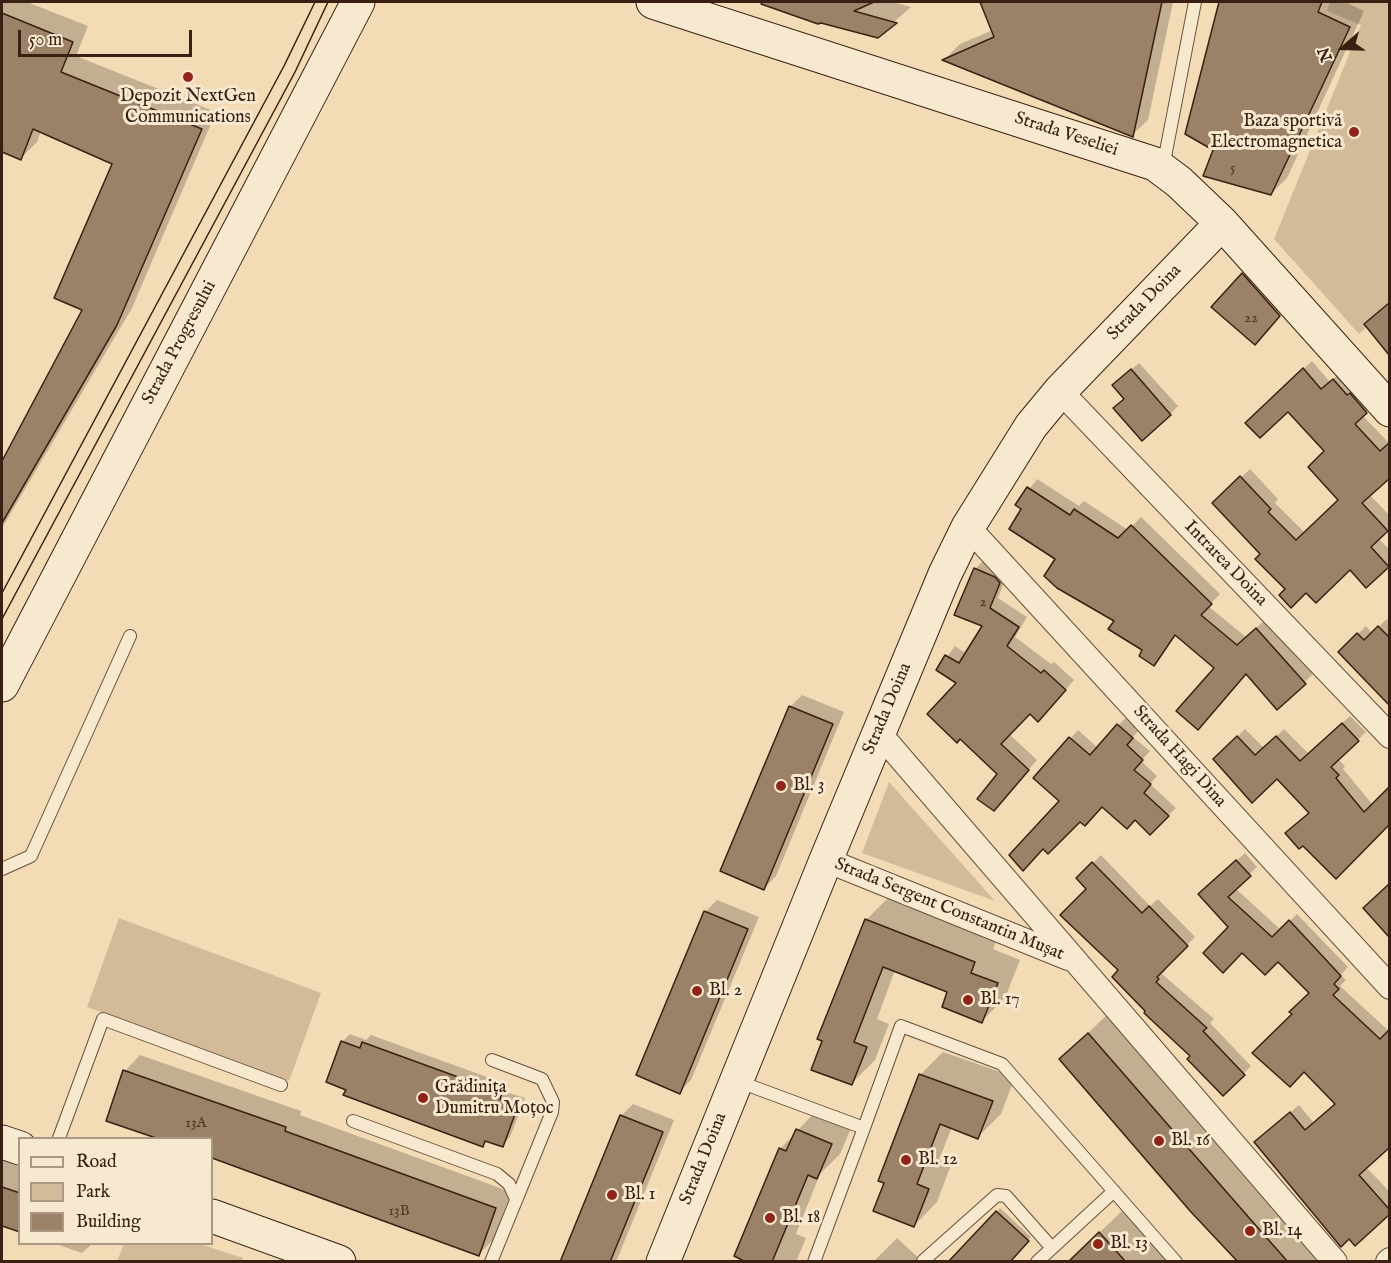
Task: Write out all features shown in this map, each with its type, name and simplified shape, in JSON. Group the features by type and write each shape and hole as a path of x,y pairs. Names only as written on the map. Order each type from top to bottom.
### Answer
{"street":[{"name":"Strada Progresului","path":"2,685 358,2"},
{"name":"Strada Veseliei","path":"653,2 1163,168 1221,223 1389,410"},
{"name":"Strada Doina","path":"663,1262 826,860 945,574 968,527 1010,456 1060,391 1221,223"},
{"name":"Intrarea Doina","path":"1060,391 1389,736"},
{"name":"Strada Hagi Dina","path":"968,527 1389,987"},
{"name":"Strada Sergent Constantin Mușat","path":"879,733 1072,960 1335,1262"},
{"name":"Strada Sergent Constantin Mușat","path":"826,860 1072,960"},
{"path":"2,1142 18,1147"},
{"path":"213,1216 339,1262"}],"lane":[{"path":"1163,168 1195,2"},
{"path":"2,868 31,856 130,636"},
{"path":"59,1137 103,1019 281,1085"},
{"path":"814,1262 901,1026 1002,1064 1176,1262"},
{"path":"491,1262 552,1112 553,1102 542,1079 492,1060"},
{"path":"736,1081 864,1128"},
{"path":"353,1121 497,1174 509,1184 516,1199"},
{"path":"1037,1262 1114,1191"},
{"path":"923,1261 997,1195 1006,1196 1052,1248"}],"green space":[{"name":"Baza sportivă Electromagnetica","path":"1330,2 1389,2 1389,309 1359,334 1274,239 1361,25 1327,11"},
{"path":"889,782 995,901 862,853"},
{"path":"119,918 321,993 289,1081 87,1007"},
{"path":"124,1245 203,1245 243,1258 242,1262 117,1261"}],"building":[{"path":"762,2 874,2 854,11 897,23 878,38 818,24 761,4"},
{"path":"980,2 1162,2 1133,137 942,60 994,37"},
{"path":"1219,2 1322,2 1318,12 1350,27 1271,195 1203,176 1213,150 1185,134"},
{"path":"2,13 73,42 61,72 202,129 117,325 2,523 2,461 82,310 54,298 112,164 33,129 21,160 2,152"},
{"path":"1242,273 1280,316 1255,345 1211,307"},
{"path":"1389,303 1389,355 1364,324"},
{"path":"1303,368 1321,389 1333,379 1347,395 1350,393 1367,413 1355,424 1380,451 1389,443 1389,479 1362,503 1388,531 1371,547 1389,567 1366,588 1350,570 1316,603 1306,593 1291,608 1279,595 1285,589 1255,559 1260,554 1212,503 1240,476 1271,509 1268,512 1296,540 1338,500 1308,467 1324,451 1288,412 1260,438 1245,423"},
{"path":"1131,369 1171,415 1142,441 1113,408 1124,399 1112,385"},
{"path":"1027,487 1070,515 1074,509 1118,538 1131,525 1212,604 1201,615 1237,645 1256,628 1306,684 1277,710 1246,674 1198,730 1176,711 1214,668 1175,635 1154,666 1139,656 1142,650 1108,629 1114,621 1057,588 1044,576 1055,559 1009,529 1021,509 1015,505"},
{"path":"974,568 995,577 1000,583 990,608 1019,627 1007,646 1041,673 1044,670 1066,690 1038,722 1030,714 1001,744 1029,770 994,811 977,799 997,774 960,739 957,743 927,714 956,683 936,670 945,655 959,663 982,626 954,615"},
{"path":"1378,626 1389,637 1389,705 1338,652 1357,633 1364,640"},
{"name":"Bl. 3","path":"789,706 833,724 764,890 720,871"},
{"path":"1342,723 1359,741 1331,767 1339,775 1336,778 1364,812 1389,787 1389,825 1336,879 1303,846 1299,849 1285,833 1309,813 1277,779 1252,803 1213,759 1237,736 1255,755 1276,736 1300,761"},
{"path":"1117,724 1133,738 1127,745 1143,760 1134,770 1151,784 1144,793 1169,816 1150,835 1135,820 1127,829 1102,807 1085,826 1080,822 1048,854 1043,849 1023,871 1009,855 1059,801 1033,778 1069,737 1090,755"},
{"path":"1236,860 1251,876 1228,897 1272,937 1289,920 1341,976 1334,984 1339,989 1333,995 1380,1039 1389,1030 1389,1148 1359,1175 1389,1209 1389,1215 1355,1246 1349,1239 1341,1247 1254,1142 1290,1112 1305,1130 1335,1104 1304,1072 1290,1087 1252,1053 1292,1014 1289,1012 1309,993 1278,962 1265,975 1242,953 1223,973 1203,953 1228,927 1198,894"},
{"path":"1092,862 1142,913 1149,906 1188,946 1157,977 1159,979 1156,982 1207,1028 1203,1031 1245,1075 1223,1096 1187,1059 1190,1056 1144,1013 1145,1011 1112,977 1118,970 1060,915 1086,889 1076,878"},
{"path":"1389,884 1389,937 1363,908"},
{"name":"Bl. 2","path":"704,911 748,929 680,1094 636,1075"},
{"name":"Bl. 17","path":"865,919 975,962 971,973 998,983 982,1023 942,1007 947,992 883,967 854,1042 867,1047 852,1085 811,1070 822,1041 817,1039"},
{"name":"Bl. 16","path":"1088,1033 1288,1262 1238,1262 1191,1212 1059,1059"},
{"path":"341,1041 360,1048 362,1042 502,1093 500,1099 518,1106 503,1147 485,1141 483,1147 343,1095 346,1090 326,1082"},
{"path":"123,1070 286,1127 285,1131 496,1208 479,1256 213,1158 213,1137 153,1137 106,1121"},
{"name":"Bl. 12","path":"919,1074 993,1101 978,1139 940,1124 917,1184 929,1189 914,1227 873,1211 884,1183 878,1181"},
{"name":"Bl. 1","path":"620,1115 663,1132 646,1174 610,1262 560,1262"},
{"name":"Bl. 18","path":"796,1129 832,1144 817,1179 808,1175 772,1262 746,1262 734,1256 779,1148 786,1151"},
{"path":"2,1187 18,1192 18,1231 2,1226"},
{"path":"996,1211 1029,1241 1010,1262 948,1262"},
{"name":"Bl. 13","path":"1099,1232 1126,1262 1068,1262"}],"tram line":[{"path":"2,593 284,66 315,2"},
{"path":"2,619 295,72 328,2"}],"place":[{"name":"Depozit NextGen Communications","path":"188,77"},
{"name":"Baza sportivă Electromagnetica","path":"1354,132"},
{"name":"Bl. 3","path":"781,786"},
{"name":"Bl. 2","path":"697,991"},
{"name":"Bl. 17","path":"968,1000"},
{"name":"Grădinița Dumitru Moțoc","path":"423,1098"},
{"name":"Bl. 16","path":"1159,1141"},
{"name":"Bl. 12","path":"906,1160"},
{"name":"Bl. 1","path":"612,1195"},
{"name":"Bl. 18","path":"770,1218"},
{"name":"Bl. 14","path":"1250,1231"},
{"name":"Bl. 13","path":"1098,1244"}]}
